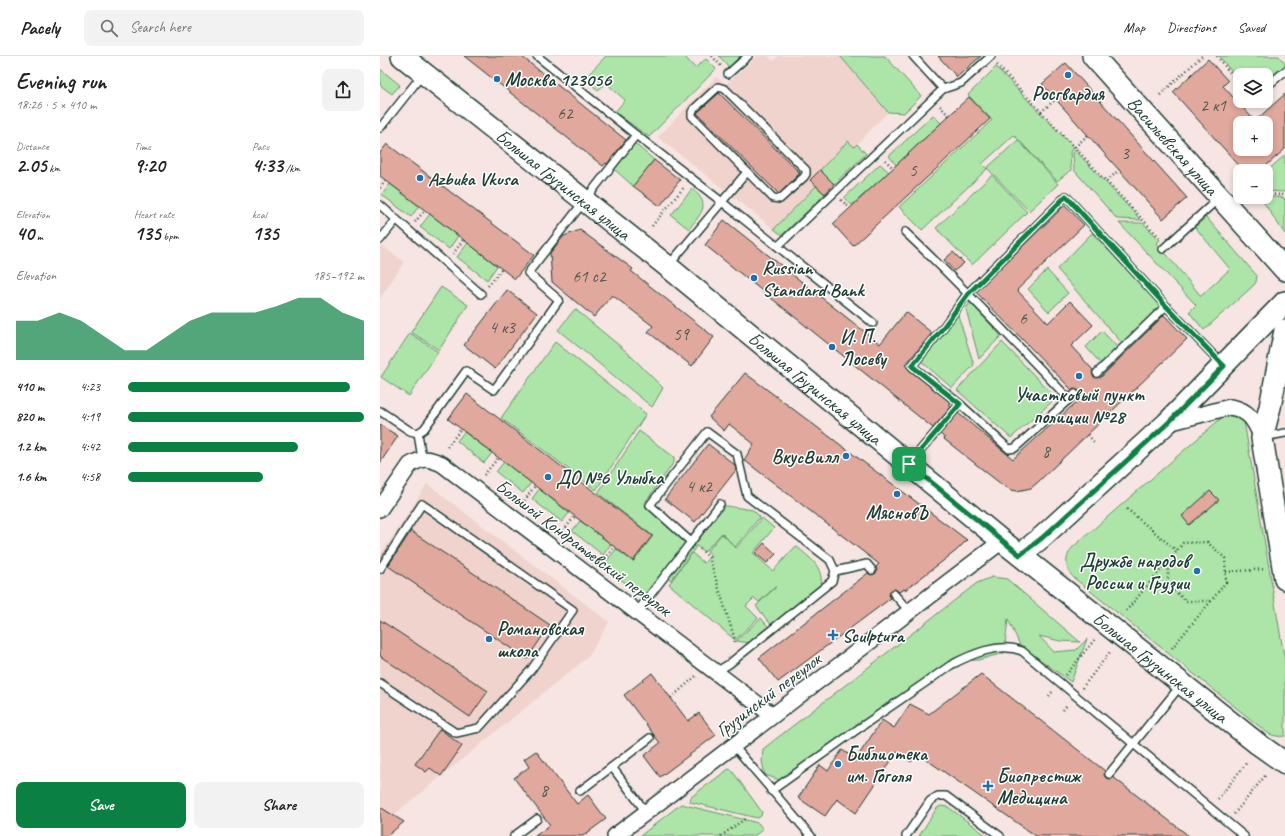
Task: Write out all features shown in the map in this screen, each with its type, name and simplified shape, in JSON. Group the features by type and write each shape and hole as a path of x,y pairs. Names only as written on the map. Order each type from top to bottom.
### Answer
{"main road":[{"name":"Большая Грузинская улица","path":"402,56 668,266 1002,541 1258,744 1285,763"},
{"name":"Васильевская улица","path":"1099,58 1220,198 1285,270"},
{"path":"1020,555 1042,538 1168,423 1285,302"},
{"path":"1285,330 1270,407 1262,438 1285,579"}],"street":[{"path":"1168,423 1230,407 1239,408 1252,419 1262,438"},
{"path":"380,509 410,465 422,459"},
{"name":"Большой Кондратьевский переулок","path":"422,459 429,459 442,464 772,715"},
{"name":"Грузинский переулок","path":"615,836 1002,541"}],"lane":[{"path":"537,56 873,323"},
{"path":"728,74 748,56"},
{"path":"913,56 943,89"},
{"path":"778,246 943,89 961,83 990,57"},
{"path":"1273,81 1285,70"},
{"path":"380,128 423,73"},
{"path":"718,87 725,89 804,166 806,170 806,174 783,197 776,199 773,198 747,172 692,116 694,109 718,87"},
{"path":"380,411 410,431 418,433 424,429 466,371 494,390 560,300 528,273 636,135"},
{"path":"668,266 747,172"},
{"path":"904,232 920,246 968,294 1072,396 1015,448 1009,449 960,404 912,366 968,294 1066,196 1166,306 1224,366"},
{"path":"1165,247 1220,198"},
{"path":"380,206 481,294"},
{"path":"380,240 396,220"},
{"path":"1097,373 1166,306"},
{"path":"909,464 960,404"},
{"path":"691,542 650,505 707,432 737,454 747,496 830,560 835,571 832,581 729,664 711,669"},
{"path":"418,433 422,459"},
{"path":"1262,438 1285,433"},
{"path":"380,569 422,504 573,610 531,670 478,728 456,733 380,683"},
{"path":"637,612 720,504"},
{"path":"835,571 867,564 872,570"},
{"path":"894,594 910,612"},
{"path":"772,791 858,729 965,658 978,653 1001,648 1015,648 1022,651 1076,695 1244,836"},
{"path":"1109,774 1182,684"},
{"path":"580,791 650,738"},
{"path":"733,745 810,836"},
{"path":"612,767 646,812"},
{"path":"906,836 930,801 938,796 946,796 1000,836"},
{"path":"514,836 537,819"}],"path":[{"path":"1160,95 1202,56"},
{"path":"1217,56 1233,76"},
{"path":"990,57 1107,181 1165,247"},
{"path":"1041,112 1056,100"},
{"path":"1075,147 1088,135"},
{"path":"1107,181 1119,170"},
{"path":"652,226 691,178"},
{"path":"380,188 386,180"},
{"path":"1273,194 1285,195"},
{"path":"445,263 463,240"},
{"path":"481,294 502,269"},
{"path":"447,447 461,429"},
{"path":"1088,435 1094,442"},
{"path":"484,475 498,458"},
{"path":"522,504 535,486"},
{"path":"1127,509 1177,551"},
{"path":"560,534 574,516"},
{"path":"1126,611 1183,543 1207,542 1225,558 1226,582 1172,648"},
{"path":"600,565 614,547"},
{"path":"709,557 735,640"},
{"path":"1168,562 1168,585 1180,596 1186,601 1211,601"},
{"path":"1226,572 1266,569"},
{"path":"1060,682 1095,639"},
{"path":"1076,695 1110,652"},
{"path":"671,698 711,669"},
{"path":"1210,808 1247,762"},
{"path":"1227,822 1265,776"},
{"path":"721,836 746,818"}],"shaded area":[{"path":"757,56 768,56 773,61 779,56 840,56 888,112 854,147 848,141 810,180 816,186 774,229 658,137 716,77 726,84"},
{"path":"380,244 404,262 380,299"},
{"name":"Романовская школа","path":"427,484 609,622 589,656 380,826 380,556"}],"green space":[{"path":"606,56 684,56 695,68 706,59 716,69 649,137 615,112 625,100 606,83 598,90 584,79"},
{"path":"719,56 740,56 729,67"},
{"path":"840,56 885,56 921,96 904,113 888,112"},
{"path":"1219,56 1279,56 1285,64 1285,66 1273,75 1273,68 1233,68 1233,73"},
{"path":"996,67 1073,147 1070,152 1071,170 1057,181 1014,135 982,164 987,169 922,230 899,207 992,120 968,95"},
{"path":"380,69 400,85 392,94 380,85"},
{"path":"933,115 941,123 896,165 889,156"},
{"path":"1018,140 1058,184 1029,211 987,168"},
{"path":"848,141 854,147 857,144 866,154 834,184 820,170"},
{"path":"634,143 654,160 633,186 614,169"},
{"path":"1075,150 1141,220 1117,219 1074,170 1073,153"},
{"path":"1285,155 1285,192 1273,191 1273,166"},
{"path":"880,164 889,172 852,205 844,198"},
{"path":"992,175 1027,212 972,265 936,228"},
{"path":"390,184 419,206 411,217 382,195"},
{"path":"816,186 825,194 782,235 774,229"},
{"path":"692,189 702,200 703,204 700,214 689,229 671,215"},
{"path":"1273,197 1285,198 1285,234 1265,204 1273,204"},
{"path":"430,214 458,236 449,249 420,227"},
{"path":"1206,217 1257,276 1254,285 1204,330 1189,312 1196,305 1119,223 1143,223 1160,240 1157,243 1201,296 1230,269 1195,227"},
{"path":"1092,233 1160,306 1122,343 1057,269"},
{"path":"468,243 497,266 487,280 457,257"},
{"path":"1047,270 1068,293 1049,312 1028,289"},
{"path":"441,287 468,305 439,350 411,332"},
{"path":"970,302 1001,336 979,359 966,309"},
{"path":"575,309 627,352 663,388 652,407 558,330"},
{"path":"958,315 974,365 952,388 921,361"},
{"path":"1102,331 1119,349 1102,365 1086,347"},
{"path":"410,333 438,352 409,396 381,377"},
{"path":"555,342 646,414 596,490 501,418"},
{"path":"1002,342 1056,398 1011,438 957,390"},
{"path":"1227,413 1233,413 1244,421 1285,662 1285,736 1269,734 1074,578 1067,567 1068,555 1073,547"},
{"path":"639,431 674,457 674,462 646,501 647,506 684,539 685,545 644,597 603,566 616,549 633,562 653,536 598,493"},
{"path":"464,432 492,453 484,463 457,441"},
{"path":"504,462 531,483 523,493 496,472"},
{"path":"539,489 569,513 562,522 532,499"},
{"path":"720,505 753,510 760,517 735,547 722,533 704,552 692,542"},
{"path":"762,518 774,528 753,553 773,571 796,546 811,559 818,569 820,574 821,589 773,627 756,606 776,587 759,602 754,598 746,606 758,618 735,640 669,584 692,553 704,563 711,555 707,551 722,534 736,548"},
{"path":"580,521 611,544 603,555 572,531"},
{"path":"691,543 696,547 671,580 666,576"},
{"path":"992,577 1007,579 1080,642 1060,641 1039,636 1054,652 1076,650 1087,639 1071,682 1020,645 1008,619 1004,653 978,660 949,661 780,780 765,775 762,761 763,749 977,583"},
{"path":"761,618 770,629 750,643 736,641"},
{"path":"730,768 762,812 761,816 757,818 690,802 691,797"},
{"path":"681,804 758,823 763,829 754,836 640,836"},
{"path":"941,806 948,807 987,836 919,836 937,808"}],"building":[{"path":"464,56 521,56 626,140 607,164 606,163 603,166"},
{"path":"938,56 981,56 957,77"},
{"path":"1208,59 1228,81 1223,86 1233,97 1233,108 1243,108 1250,116 1233,116 1233,156 1273,156 1273,116 1261,116 1269,108 1273,108 1273,105 1285,94 1285,149 1268,164 1238,164 1173,92"},
{"path":"1066,63 1187,198 1163,219 1042,84"},
{"path":"719,93 800,173 779,194 697,113"},
{"path":"969,97 990,119 853,246 833,224"},
{"path":"387,144 534,255 515,279 380,176 380,153"},
{"path":"654,160 680,180 660,206 633,186"},
{"path":"820,170 834,184 825,194 810,180"},
{"path":"1065,205 1084,225 1017,290 1048,323 1070,301 1093,325 1071,346 1093,370 1093,376 1096,378 1101,377 1164,315 1187,339 1037,483 1031,488 1017,491 1011,490 1001,484 944,439 945,438 940,434 958,413 1013,459 1080,399 1080,393 1078,390 1072,390 976,292"},
{"path":"724,220 880,344 906,312 932,333 905,365 909,370 951,403 949,405 951,407 933,428 705,245"},
{"path":"580,230 633,269 631,271 714,337 692,366 648,332 653,326 612,295 594,317 552,282 550,253 564,236"},
{"path":"953,252 964,263 954,271 944,260"},
{"path":"507,290 537,313 495,369 464,345"},
{"path":"745,373 967,540 956,551 905,590 904,589 899,592 895,589 891,590 889,595 891,598 778,682 759,658 868,573 871,575 875,574 877,571 876,567 879,564 744,460 754,444 729,424 724,431 709,417"},
{"path":"467,394 652,536 633,561 448,419"},
{"path":"380,425 398,436 380,463"},
{"path":"708,444 735,465 736,470 695,522 665,499"},
{"path":"1210,491 1219,500 1189,525 1182,516"},
{"path":"411,531 550,625 527,659 388,566"},
{"path":"764,543 776,554 767,563 755,553"},
{"path":"380,620 488,691 470,717 380,656"},
{"path":"652,673 688,721 699,713 716,735 660,777 644,756 660,743 624,695"},
{"path":"981,674 1105,771 1104,775 1106,778 1110,779 1113,777 1189,836 1036,836 917,753 911,762 897,752 856,813 837,799 825,816 798,798 820,765 828,771 842,750 856,759 882,720 894,728 910,704 929,714"},
{"path":"440,729 462,746 441,776 430,768 426,772 415,764"},
{"path":"536,751 577,804 588,795 606,819 583,836 535,836 550,825 514,778 529,767 524,759"},
{"path":"380,807 404,822 387,836 380,836"}],"place":[{"name":"Росгвардия","path":"1068,75"},
{"name":"Москва 123056","path":"497,79"},
{"name":"Azbuka Vkusa","path":"420,178"},
{"name":"Russian Standard Bank","path":"754,278"},
{"name":"И. П. Лосеву","path":"832,347"},
{"name":"Участковый пункт полиции №28","path":"1079,376"},
{"name":"ВкусВилл","path":"846,456"},
{"name":"ДО №6 Улыбка","path":"548,477"},
{"name":"МясновЪ","path":"897,494"},
{"name":"Дружбе народов России и Грузии","path":"1197,571"},
{"name":"Sculptura","path":"833,635"},
{"name":"Романовская школа","path":"489,639"},
{"name":"Библиотека им. Гоголя","path":"838,764"},
{"name":"Биопрестиж Медицина","path":"988,786"}],"route":[{"path":"1066,196 1166,306 1224,366 1168,423 1042,538 1020,555 909,464 960,404 912,366 968,294 1066,196"}]}
